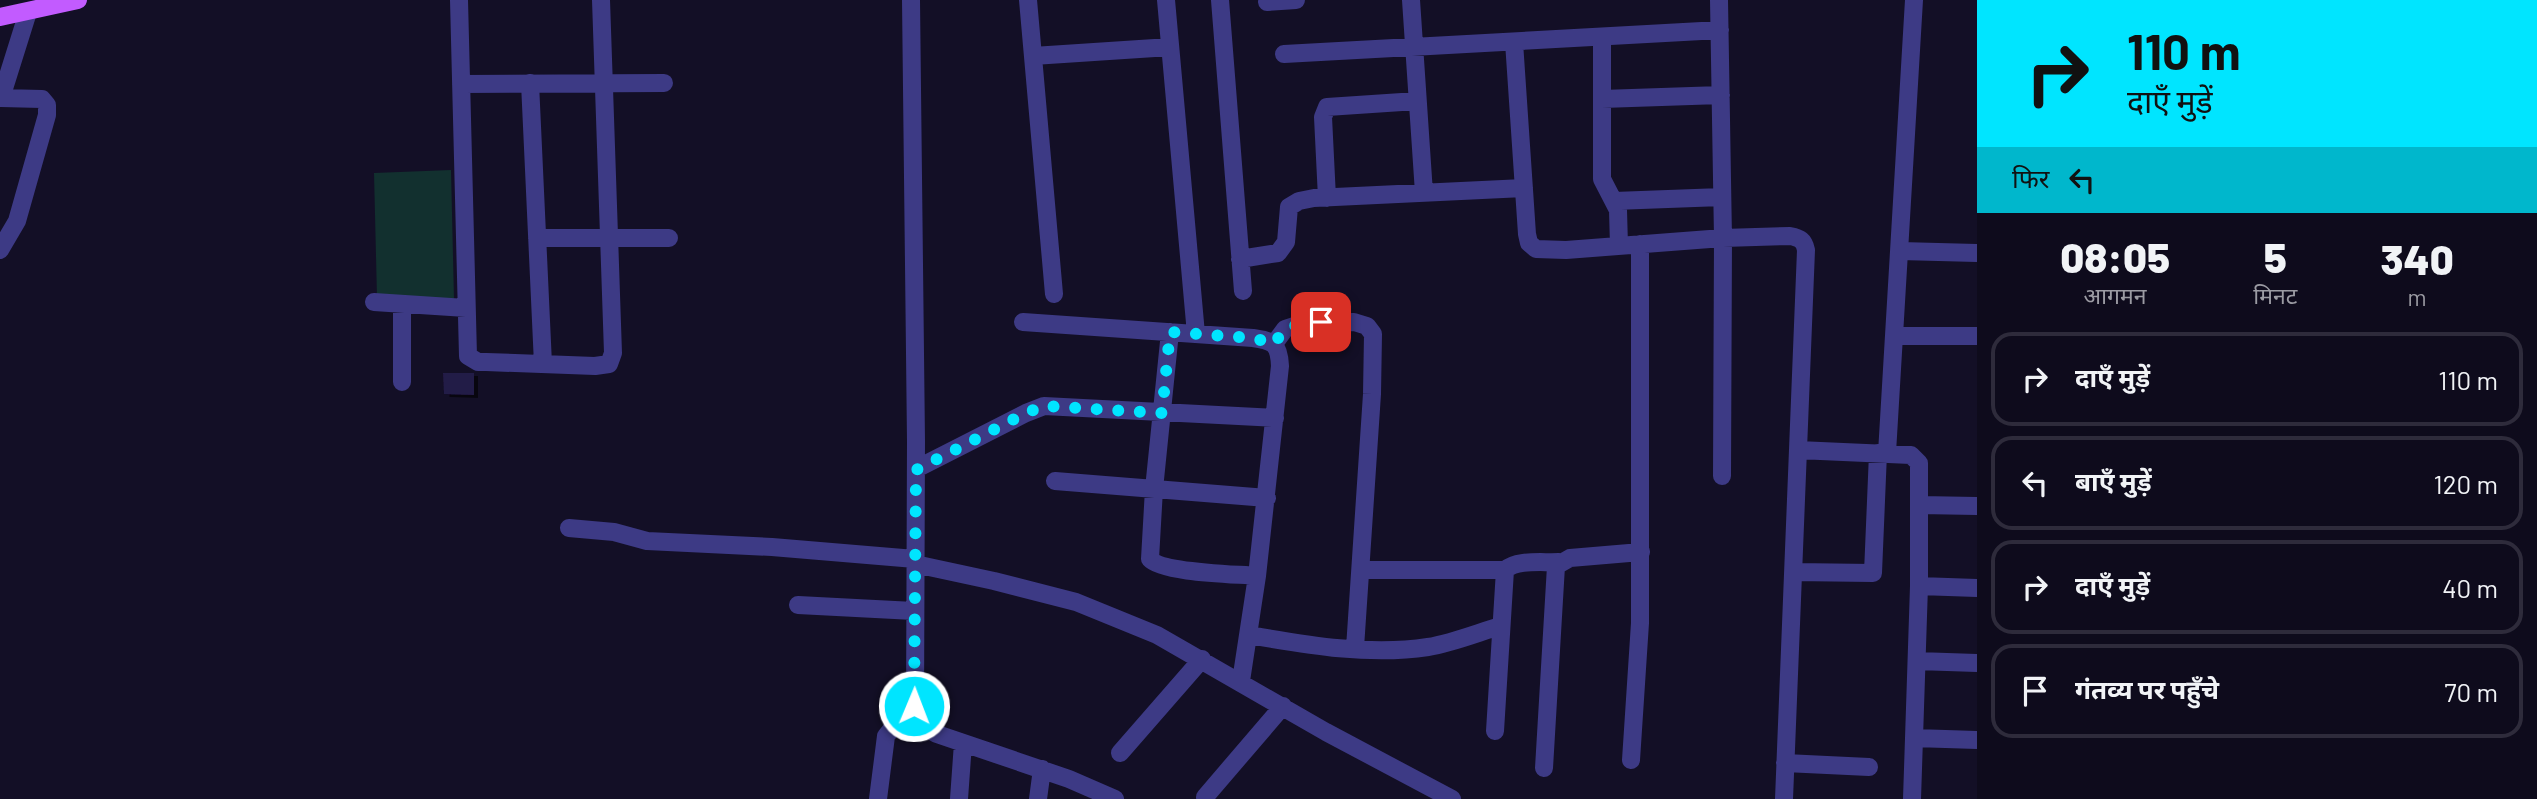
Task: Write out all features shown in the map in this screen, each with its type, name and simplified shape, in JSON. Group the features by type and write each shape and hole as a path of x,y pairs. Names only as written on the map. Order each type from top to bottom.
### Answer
{"main road":[{"path":"0,17 79,0"}],"street":[{"path":"459,0 467,350 472,359 486,362 603,366 612,359 601,0"},
{"path":"911,0 916,470 915,714 926,728 936,734 1042,769 1115,799"},
{"path":"1028,0 1054,294"},
{"path":"1166,0 1196,334"},
{"path":"1220,0 1243,291"},
{"path":"1267,2 1296,0"},
{"path":"1410,0 1424,193"},
{"path":"1719,0 1723,238 1722,476"},
{"path":"1793,572 1873,573 1895,335 1914,0"},
{"path":"0,250 17,220 47,115 47,105 43,99 0,99 28,12"},
{"path":"1284,54 1720,30"},
{"path":"1602,37 1602,179 1614,201 1619,219 1619,246"},
{"path":"1514,42 1527,234 1530,243 1536,248 1566,250 1723,238 1790,236 1799,238 1804,243 1806,250 1784,799"},
{"path":"1033,56 1170,47"},
{"path":"530,83 543,364"},
{"path":"461,84 664,83"},
{"path":"1602,99 1721,95"},
{"path":"1327,198 1322,117 1326,107 1417,101"},
{"path":"1240,258 1278,253 1286,242 1289,206 1299,201 1524,188"},
{"path":"1614,201 1722,197"},
{"path":"537,239 609,236 669,238"},
{"path":"1631,760 1640,623 1640,244"},
{"path":"1900,251 1977,253"},
{"path":"374,302 466,308"},
{"path":"402,304 402,382"},
{"path":"1023,322 1253,338 1274,344 1279,353 1280,366 1275,418 1258,576 1241,681"},
{"path":"1274,344 1285,329 1303,323 1354,322 1367,326 1373,334 1372,394 1355,648"},
{"path":"1170,332 1154,489 1150,559 1153,563 1176,569 1258,576"},
{"path":"1895,335 1977,336"},
{"path":"916,470 1044,406 1275,418"},
{"path":"1798,450 1916,457 1920,469 1912,799"},
{"path":"1055,481 1267,498"},
{"path":"1920,505 1977,506"},
{"path":"569,528 614,532 647,541 762,547 915,562 1076,603 1157,635 1452,799"},
{"path":"1494,731 1500,626 1505,570 1508,566 1641,552"},
{"path":"1544,768 1554,571 1559,562"},
{"path":"1361,570 1505,570"},
{"path":"1919,586 1977,588"},
{"path":"798,606 915,611"},
{"path":"1249,635 1319,647 1424,648 1500,626"},
{"path":"1120,753 1202,659"},
{"path":"1917,661 1977,663"},
{"path":"1205,797 1283,706"},
{"path":"878,799 886,736 894,726 915,714"},
{"path":"1914,738 1977,740"},
{"path":"959,799 963,743"},
{"path":"1786,763 1869,767"},
{"path":"1038,799 1042,769"}],"green space":[{"path":"451,170 454,300 377,297 374,173"}],"building":[{"path":"443,373 474,373 474,395 444,394"}],"route":[{"path":"914,706 916,470 1035,408 1055,406 1162,413 1170,332 1253,338 1274,344 1280,334 1293,325 1321,322"}]}
